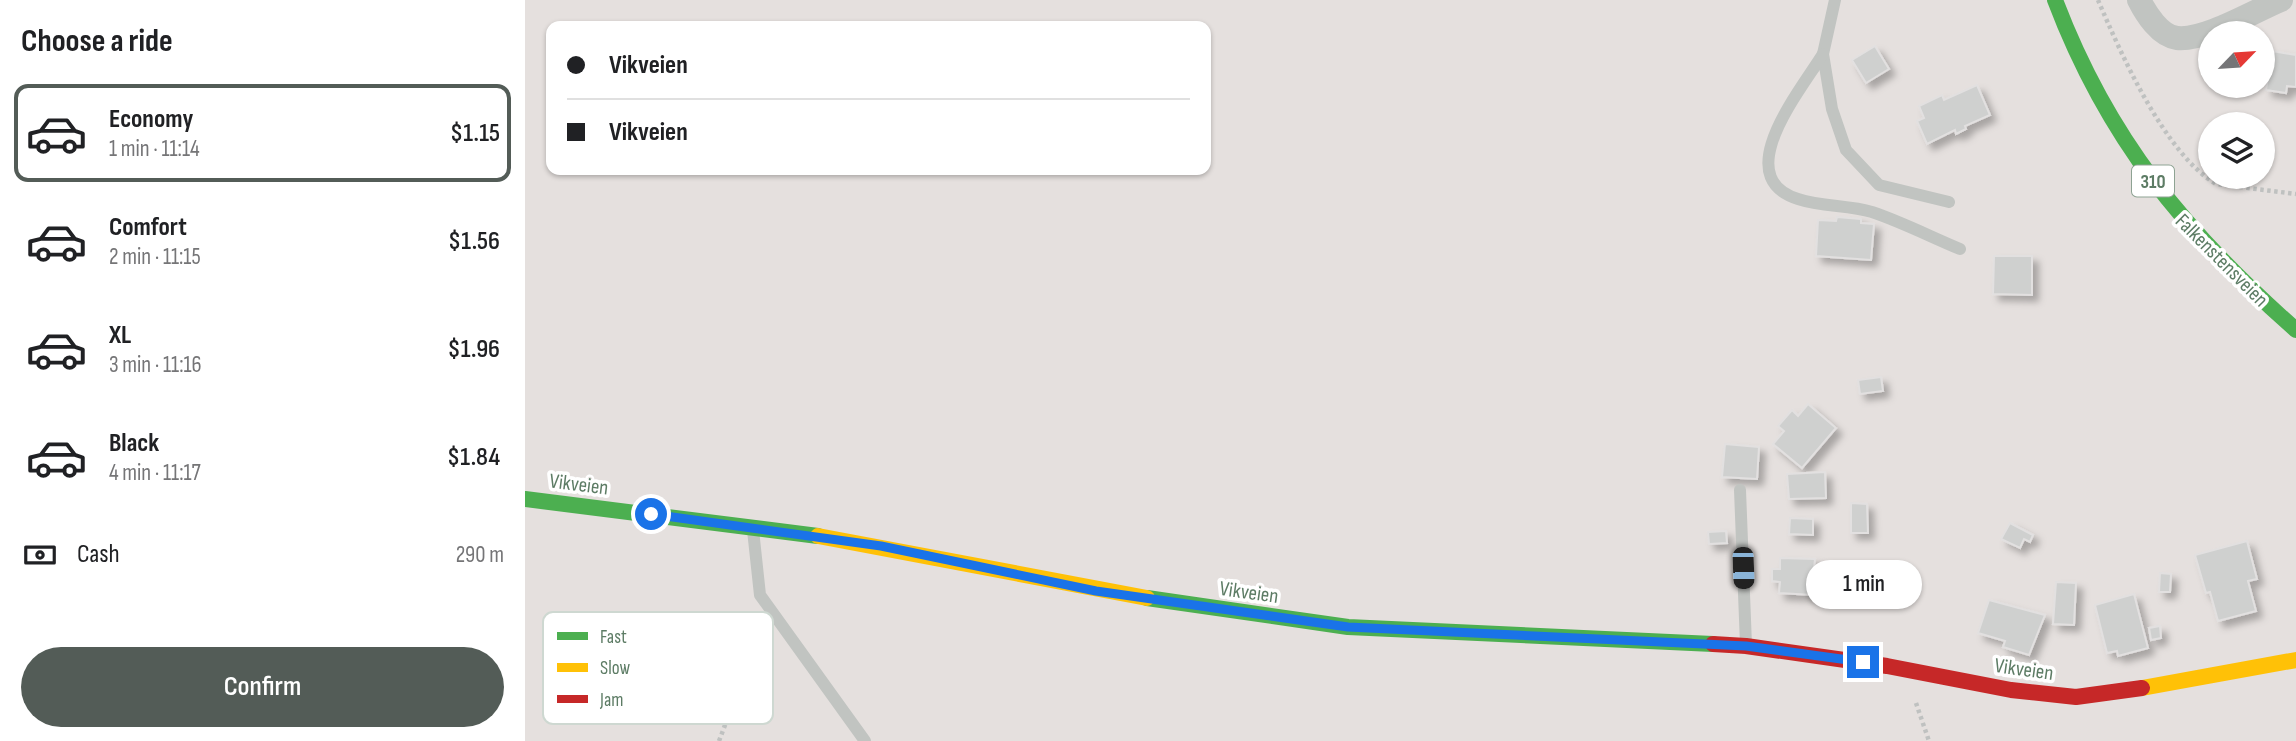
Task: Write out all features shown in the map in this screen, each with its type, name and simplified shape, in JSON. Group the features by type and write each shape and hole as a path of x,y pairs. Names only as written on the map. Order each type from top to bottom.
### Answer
{"street":[{"name":"Falkenstensveien","path":"2055,0 2064,27 2104,109 2173,210 2252,293 2296,330"},
{"path":"2139,0 2159,29 2175,38 2200,36 2281,0"},
{"name":"Vikveien","path":"525,499 753,526 881,546 1096,591 1348,627 1746,646 1887,666 2011,690 2076,697 2183,683 2296,660"}],"lane":[{"path":"1835,0 1823,54 1771,139 1767,171 1775,188 1798,199 1871,212 1960,249"},
{"path":"1823,54 1832,108 1846,150 1879,185 1949,202"},
{"path":"1740,490 1746,646"},
{"path":"753,526 760,595 772,612"},
{"path":"773,613 865,741"}],"path":[{"path":"2098,0 2131,74 2160,122 2204,177 2215,184 2296,194"},
{"path":"756,612 760,595"},
{"path":"719,741 725,724"}],"shaded area":[{"path":"525,0 2296,0 2296,741 525,741"}],"building":[{"path":"1875,46 1889,69 1866,83 1852,60"},
{"path":"2275,52 2296,55 2296,87 2287,86 2286,93 2275,91"},
{"path":"1977,85 1990,115 1965,126 1966,129 1956,134 1955,130 1927,144 1917,121 1924,118 1919,106 1942,95 1944,100"},
{"path":"1837,217 1861,219 1861,223 1874,224 1871,260 1816,256 1818,220 1836,221"},
{"path":"1994,256 2032,256 2032,295 1993,294"},
{"path":"1881,377 1883,391 1860,394 1858,380"},
{"path":"1808,404 1836,428 1802,468 1773,444 1784,431 1778,426 1792,410 1798,416"},
{"path":"1725,444 1759,447 1757,479 1722,477"},
{"path":"1825,472 1826,498 1789,499 1787,474"},
{"path":"1851,503 1867,504 1868,533 1851,533"},
{"path":"1790,518 1813,519 1813,535 1789,534"},
{"path":"2010,523 2033,535 2030,542 2024,539 2020,548 2001,539"},
{"path":"1726,531 1727,543 1709,544 1708,532"},
{"path":"2247,541 2257,579 2248,581 2256,611 2218,621 2210,592 2206,593 2195,555"},
{"path":"1780,558 1815,559 1814,569 1819,569 1819,585 1813,585 1813,595 1779,593 1780,582 1772,581 1772,569 1780,569"},
{"path":"2160,573 2171,574 2170,592 2159,592"},
{"path":"2056,582 2076,583 2074,625 2053,624"},
{"path":"2134,594 2148,648 2118,656 2117,651 2107,653 2095,605"},
{"path":"1989,600 2045,615 2029,655 2003,647 2005,641 1978,633"},
{"path":"2160,626 2161,638 2151,640 2149,628"}],"traffic: fast":[{"path":"2055,0 2099,97 2154,181 2219,257 2296,330"},
{"path":"525,499 818,536"},
{"path":"1147,598 1348,627 1713,644"}],"traffic: slow":[{"path":"818,536 1147,598"},
{"path":"2142,688 2296,660"}],"traffic: jam":[{"path":"1713,644 1746,646 1887,666 2011,690 2076,697 2142,688"}],"route":[{"path":"651,514 753,526 881,546 1096,591 1348,627 1746,646 1863,662"}]}
